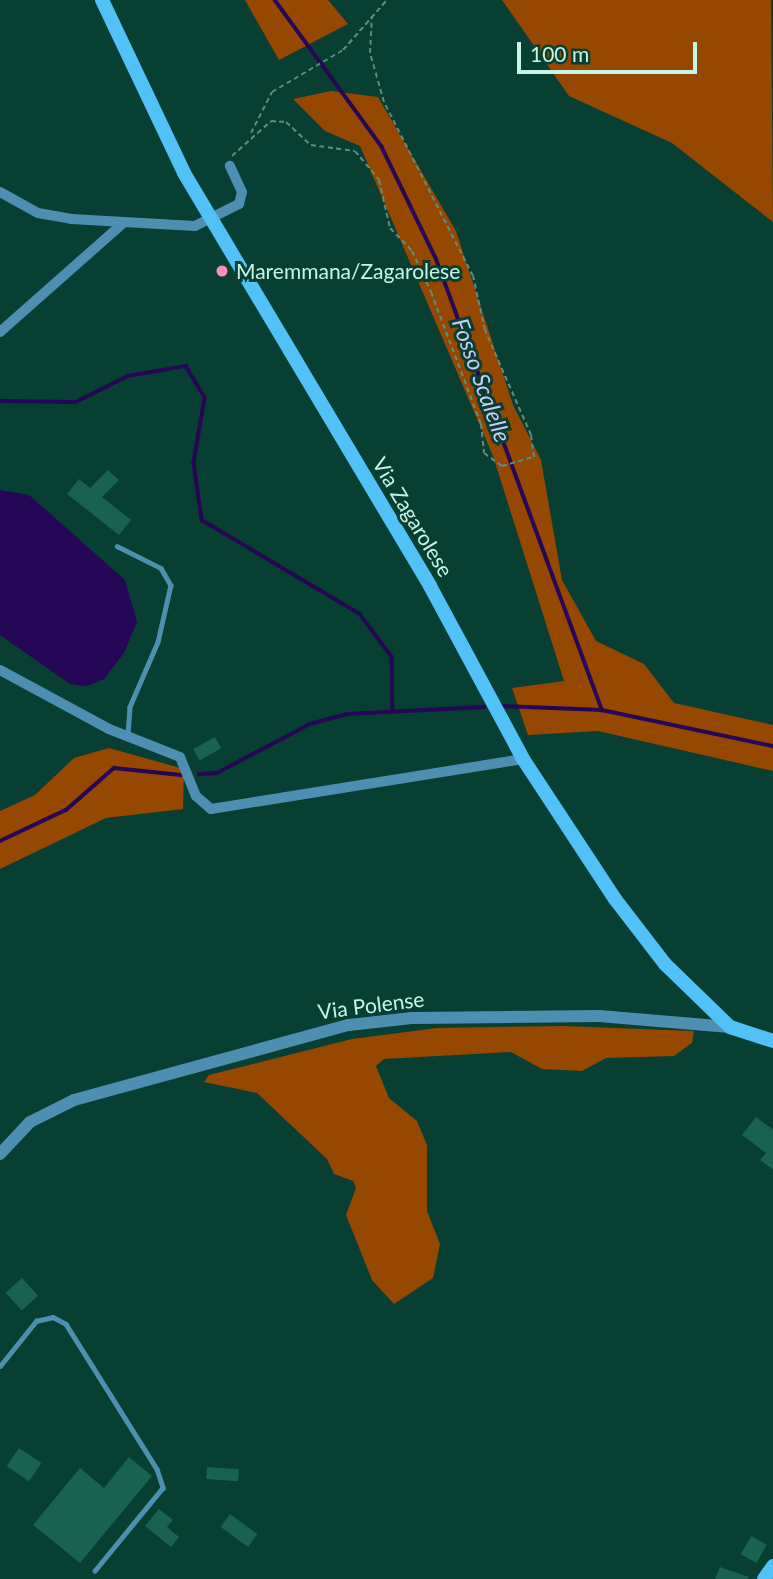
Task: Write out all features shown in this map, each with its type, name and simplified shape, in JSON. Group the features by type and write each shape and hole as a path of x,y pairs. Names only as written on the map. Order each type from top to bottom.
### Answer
{"main road":[{"name":"Via Zagarolese","path":"102,0 211,222 430,586 523,759 634,926 730,1027"},
{"name":"Via Polense","path":"730,1027 773,1041"},
{"path":"764,1579 773,1566"}],"street":[{"path":"0,192 38,213 121,225 211,222 239,205 242,192 230,166"},
{"path":"0,332 121,225"},
{"path":"0,670 128,737 180,757 200,803 216,809 523,759"},
{"name":"Via Polense","path":"0,1154 30,1122 74,1100 349,1025 430,1018 599,1016 730,1027"}],"lane":[{"path":"117,546 161,568 172,585 158,642 130,707 128,737"},
{"path":"0,1366 36,1321 52,1317 66,1324 157,1469 163,1488 95,1571"}],"path":[{"path":"249,136 272,92 329,57 387,0"},
{"path":"230,166 233,152 249,136 271,121 286,122 311,145 355,151 379,180 390,228 412,250 431,292 481,424 484,453 502,466 524,462 534,457 531,435 485,330 473,276 384,102 370,53 372,16"}],"shaded area":[{"path":"245,0 328,0 348,24 279,60"},
{"path":"502,0 771,0 773,222 672,143 569,96"},
{"path":"331,91 378,97 456,231 513,405 541,460 562,580 596,641 644,664 674,703 773,725 773,771 598,731 528,735 512,688 564,681 493,456 360,146 325,131 293,99"},
{"path":"0,490 29,495 125,580 137,622 124,653 104,679 87,686 70,684 0,635"},
{"path":"109,748 184,769 183,809 106,818 0,869 0,811 35,795 74,758"},
{"path":"563,1026 694,1031 692,1043 674,1056 606,1058 582,1071 542,1069 511,1052 384,1059 376,1066 389,1098 417,1121 427,1145 427,1211 440,1244 433,1278 394,1304 372,1280 346,1215 356,1188 353,1181 334,1174 327,1159 257,1093 204,1082 209,1075 352,1039 437,1028"}],"building":[{"path":"108,470 119,480 102,497 131,520 119,535 67,494 79,479 90,488"},
{"path":"215,737 221,748 199,760 193,749"},
{"path":"756,1117 773,1130 773,1170 760,1160 766,1153 742,1135"},
{"path":"22,1278 38,1296 22,1311 6,1293"},
{"path":"19,1448 41,1463 29,1481 7,1466"},
{"path":"129,1457 152,1476 80,1563 33,1525 80,1468 104,1488"},
{"path":"207,1467 239,1469 238,1481 206,1479"},
{"path":"159,1509 173,1520 167,1527 179,1537 171,1547 145,1526"},
{"path":"230,1514 258,1534 248,1547 221,1527"},
{"path":"751,1536 767,1545 757,1563 741,1554"},
{"path":"720,1567 749,1577 715,1579"}],"waterway":[{"name":"Fosso Scalelle","path":"275,0 382,147 436,258 602,710"},
{"path":"0,401 76,402 128,376 186,366 205,398 194,463 202,520 360,614 392,657 393,712"},
{"path":"501,706 602,710 773,746"},
{"path":"199,774 217,773 310,724 347,714 484,707"},
{"path":"0,841 66,810 114,768 181,775"}],"place":[{"name":"Maremmana/Zagarolese","path":"222,271"}]}
